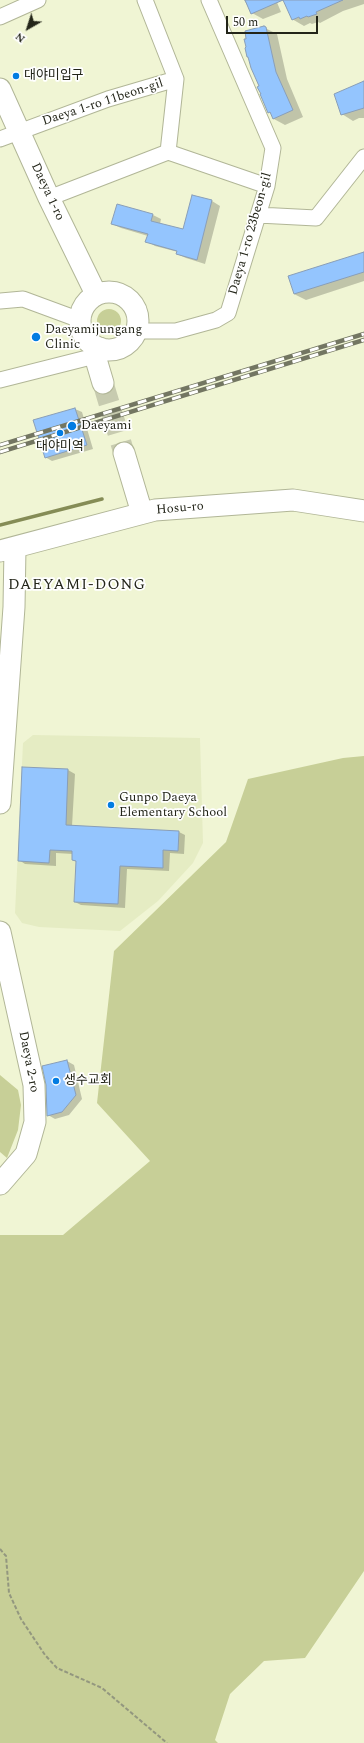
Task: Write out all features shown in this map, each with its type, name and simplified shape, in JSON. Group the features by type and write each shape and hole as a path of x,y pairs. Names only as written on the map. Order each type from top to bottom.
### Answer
{"street":[{"path":"0,17 38,0"},
{"name":"Daeya 1-ro 11beon-gil","path":"9,135 108,99 176,79 145,0"},
{"name":"Daeya 1-ro 23beon-gil","path":"136,331 176,331 216,320 228,312 267,186 272,148 209,0"},
{"path":"168,152 176,79"},
{"name":"Daeya 1-ro","path":"0,89 9,135 49,198 96,294"},
{"path":"49,198 168,152 267,186"},
{"path":"258,215 316,218 364,157"},
{"path":"0,380 98,352 125,345 132,339 136,331 138,320 137,314 129,299 119,293 107,291 96,294 84,304 80,320 81,329 85,337 98,352 103,383"},
{"path":"0,301 23,299 80,320"},
{"path":"124,453 142,513"},
{"name":"Hosu-ro","path":"8,550 155,510 292,500 364,511"},
{"path":"0,803 8,550"},
{"name":"Daeya 2-ro","path":"0,932 34,1085 35,1122 26,1154 0,1184"}],"path":[{"path":"0,1549 6,1556 9,1593 21,1619 45,1654 57,1668 102,1688 167,1743"}],"shaded area":[{"path":"109,309 118,312 121,321 118,330 109,333 100,330 97,321 100,312"},
{"name":"Gunpo Daeya Elementary School","path":"33,735 200,738 203,843 193,863 158,901 120,931 39,927 22,923 15,913 23,743"},
{"path":"364,756 364,1571 305,1658 264,1661 230,1694 215,1740 218,1743 0,1743 0,1235 63,1235 150,1161 97,1103 114,951 226,842 248,779 343,758"},
{"path":"0,1075 18,1090 21,1105 18,1130 7,1158 0,1152"}],"building":[{"path":"245,0 283,0 251,14"},
{"path":"283,0 343,0 316,12 317,14 300,19 299,17 292,20"},
{"path":"264,26 266,27 276,72 293,110 273,119 270,112 268,113 257,87 259,86 247,57 244,39 246,39 245,31"},
{"path":"364,81 364,108 341,115 334,94"},
{"path":"192,195 212,200 197,260 176,254 177,251 145,242 148,234 111,224 117,204 153,214 151,221 183,229"},
{"path":"364,252 364,272 294,294 288,276"},
{"name":"대야미역","path":"75,408 87,445 45,458 33,420"},
{"path":"22,767 68,769 66,825 179,831 178,851 163,850 163,868 120,866 118,904 74,902 76,861 72,860 72,851 50,850 49,863 18,861"},
{"name":"생수교회","path":"67,1060 76,1095 62,1112 47,1116 46,1085 42,1066"}],"waterway":[{"path":"0,525 102,499"}],"tunnel":[{"path":"103,383 124,453"}],"railway":[{"path":"0,445 364,334"},
{"path":"0,452 364,340"}],"place":[{"name":"대야미입구","path":"16,76"},
{"name":"Daeyamijungang Clinic","path":"36,337"},
{"name":"Daeyami","path":"72,426"},
{"name":"대야미역","path":"60,433"},
{"name":"Gunpo Daeya Elementary School","path":"111,805"},
{"name":"생수교회","path":"56,1081"}],"district":[{"name":"DAEYAMI-DONG","path":"77,586"}]}
